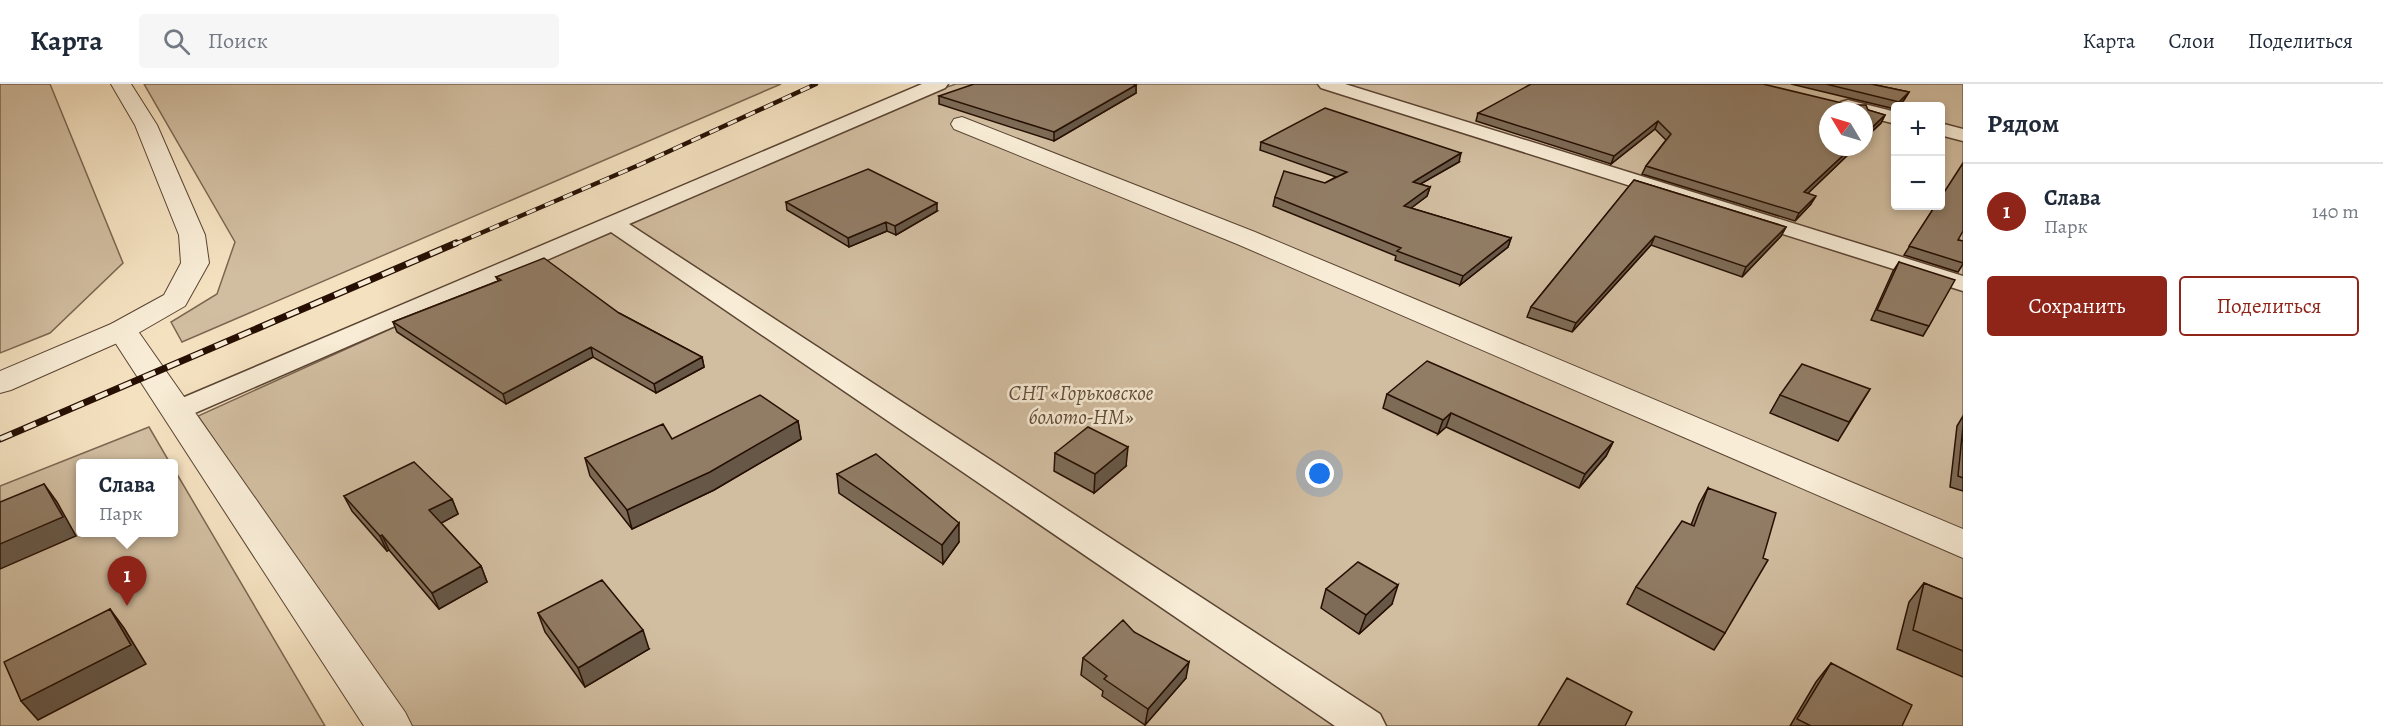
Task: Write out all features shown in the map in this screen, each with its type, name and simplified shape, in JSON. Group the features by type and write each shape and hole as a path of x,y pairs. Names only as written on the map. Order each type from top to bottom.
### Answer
{"street":[{"path":"0,382 122,330 175,300 195,263 192,235 146,125 121,84"},
{"path":"962,124 1256,242 1963,544"},
{"path":"122,330 389,726"}],"lane":[{"path":"178,410 612,222 939,84"},
{"path":"1328,84 1963,284"},
{"path":"1828,101 1891,117"},
{"path":"1945,130 1963,135"},
{"path":"612,222 1366,726"}],"green space":[{"path":"0,84 50,84 123,263 50,333 0,353"},
{"path":"144,84 781,84 182,342 171,322 217,294 235,242"},
{"name":"СНТ «Горьковское болото-НМ»","path":"956,84 1963,84 1963,726 409,726 198,416 864,115"},
{"path":"149,427 168,459 76,459 76,537 178,537 178,476 325,726 0,726 0,486"}],"building":[{"path":"974,84 1136,85 1054,132 939,96"},
{"path":"1531,84 1763,84 1838,102 1819,102 1819,156 1842,156 1804,192 1816,196 1799,213 1646,166 1671,134 1658,121 1614,156 1478,113"},
{"path":"1826,84 1871,84 1909,92 1899,102"},
{"path":"1325,108 1461,153 1413,182 1430,187 1404,206 1511,238 1463,276 1397,251 1401,248 1275,197 1284,171 1325,183 1347,172 1261,142"},
{"path":"1873,111 1885,115 1873,126"},
{"path":"1963,163 1963,231 1958,240 1963,241 1963,263 1909,246 1932,210 1945,210 1945,191"},
{"path":"868,169 937,203 895,226 886,222 848,238 786,202"},
{"path":"1634,180 1786,227 1746,267 1655,236 1576,323 1531,307"},
{"path":"544,258 619,313 702,357 654,384 591,347 503,394 393,322 501,280 496,277"},
{"path":"1899,262 1955,280 1929,326 1877,310"},
{"path":"1427,361 1613,442 1585,474 1451,413 1443,420 1387,394"},
{"path":"1802,364 1870,389 1849,422 1780,395"},
{"path":"760,395 798,421 710,472 627,510 585,458 663,424 672,439"},
{"path":"1963,426 1963,478 1958,476"},
{"path":"1088,427 1128,447 1095,474 1055,453"},
{"path":"876,454 959,523 942,545 837,474"},
{"path":"414,462 452,499 429,510 481,566 432,593 382,535 380,536 344,496"},
{"path":"44,484 63,517 0,544 0,502"},
{"path":"1708,488 1776,513 1763,558 1768,560 1725,633 1636,587 1682,521 1694,526"},
{"path":"1358,562 1398,585 1366,615 1326,589"},
{"path":"602,580 643,630 578,668 538,613"},
{"path":"1924,583 1963,599 1963,651 1913,630"},
{"path":"110,609 131,645 21,701 4,662"},
{"path":"1123,620 1134,632 1189,662 1148,709 1104,679 1107,676 1083,658"},
{"path":"1831,663 1912,705 1902,726 1811,726 1797,719"},
{"path":"1567,678 1632,712 1625,726 1538,726"}],"railway":[{"path":"453,245 639,165 816,84"},
{"path":"0,439 456,243"}],"place":[{"name":"Слава","path":"127,606"}]}
